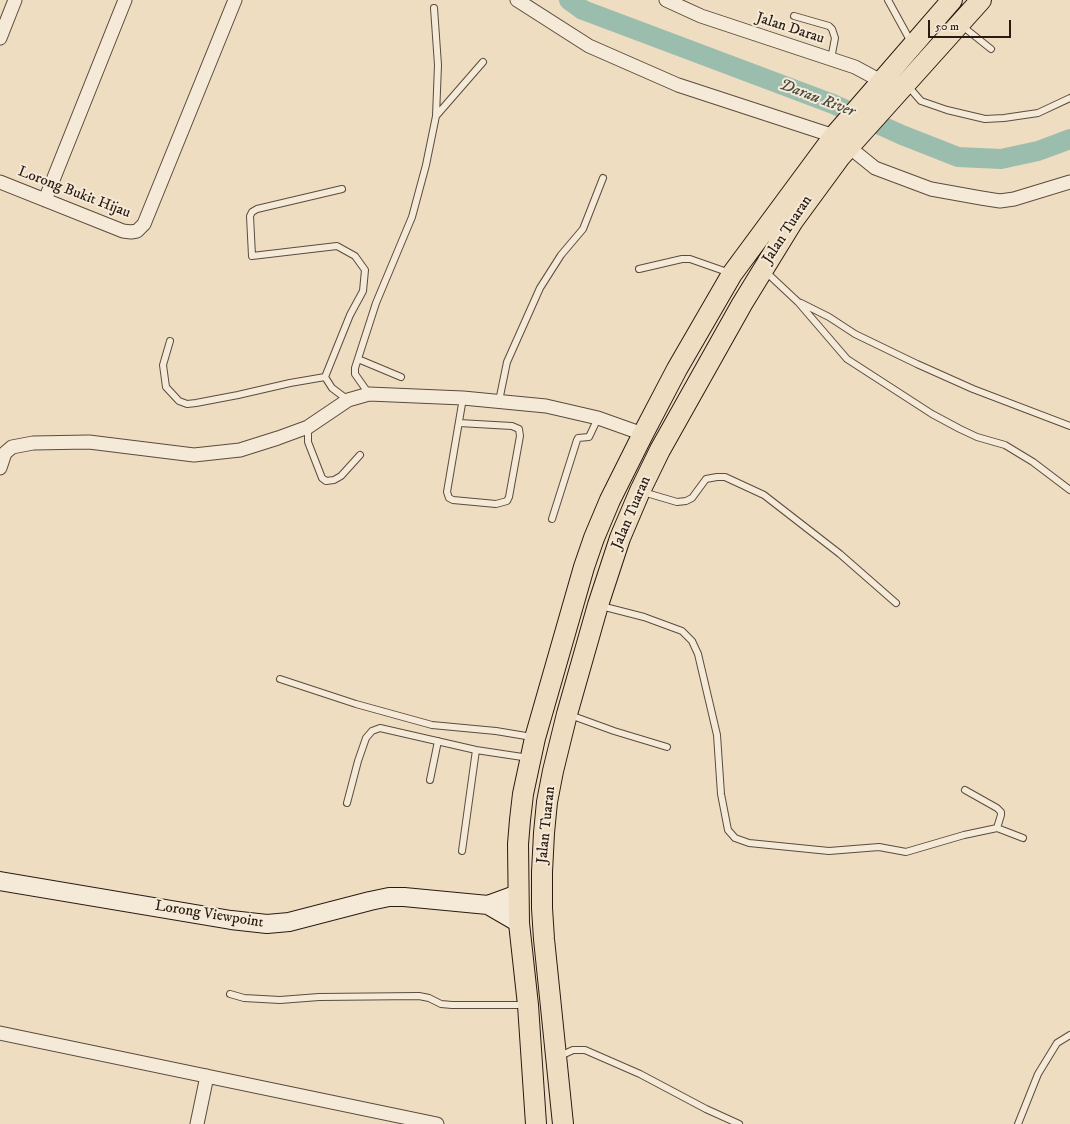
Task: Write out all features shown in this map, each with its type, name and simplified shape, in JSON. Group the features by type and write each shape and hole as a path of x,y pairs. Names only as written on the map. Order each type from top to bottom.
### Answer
{"main road":[{"name":"Jalan Tuaran","path":"563,1124 557,1058 548,988 542,908 542,872 547,802 567,714 598,605 620,538 640,491 660,450 763,269 800,210 823,180 847,136 881,82 952,0"},
{"name":"Jalan Tuaran","path":"536,1124 528,1005 519,923 518,844 520,820 530,758 535,738 584,567 594,538 618,484 676,369 732,274 847,136 903,87 981,0"},
{"path":"618,484 629,476 637,466 727,303 733,297 738,297 744,301"}],"street":[{"path":"0,38 15,0"},
{"path":"46,200 126,0"},
{"name":"Lorong Bukit Hijau","path":"0,182 123,231 137,231 144,224 235,0"},
{"path":"517,0 589,46 678,85 847,136 875,168 931,189 1000,201 1014,199 1070,182"},
{"name":"Jalan Darau","path":"666,0 701,16 855,67 881,82"},
{"path":"0,468 5,453 12,447 33,443 89,442 194,455 240,450 308,427 348,400 369,394 463,398 546,406 598,418 643,434"},
{"name":"Lorong Viewpoint","path":"0,881 231,920 267,924 289,922 375,899 389,897 404,897 488,905"},
{"path":"488,905 518,894"},
{"path":"488,905 519,923"},
{"path":"0,1033 437,1124"},
{"path":"197,1124 207,1076"}],"lane":[{"path":"888,0 913,45"},
{"path":"369,394 355,374 355,368 376,303 412,217 426,164 436,116 438,65 434,8"},
{"path":"794,16 829,26 832,29 835,38 831,59"},
{"path":"960,24 991,49"},
{"path":"436,116 483,62"},
{"path":"903,87 921,101 947,110 985,119 1038,113 1070,98"},
{"path":"499,401 507,362 540,288 561,255 583,229 603,178"},
{"path":"324,377 350,315 363,291 365,270 355,256 337,246 252,256 250,216 252,212 257,210 342,189"},
{"path":"639,269 682,259 690,259 732,274"},
{"path":"763,269 798,302 847,359 932,414 977,437 1005,445 1033,462 1070,490"},
{"path":"798,302 830,317 855,334 917,364 973,389 1070,426"},
{"path":"170,340 163,365 166,387 179,401 187,404 324,377"},
{"path":"358,359 401,377"},
{"path":"324,377 332,388 348,400"},
{"path":"459,423 512,426 519,429 520,436 510,497 507,501 496,504 453,500 449,498 447,492 463,398"},
{"path":"552,519 577,440 578,438 588,437 598,418"},
{"path":"308,427 308,442 322,478 326,481 334,480 341,476 360,455"},
{"path":"640,491 677,502 686,501 692,498 706,478 717,476 725,477 764,495 840,554 896,603"},
{"path":"598,605 644,617 682,631 692,641 698,654 717,735 721,794 728,830 735,838 749,843 830,851 878,847 906,852 964,835 996,828 1023,838"},
{"path":"280,679 356,704 432,725 496,731 535,738"},
{"path":"567,714 614,731 667,747"},
{"path":"347,803 358,761 366,738 372,731 380,728 476,750 530,758"},
{"path":"430,780 438,741"},
{"path":"462,851 476,750"},
{"path":"965,790 997,808 1001,812 1002,815 996,828"},
{"path":"230,994 244,998 280,1000 319,997 419,996 429,998 440,1004 452,1005 528,1005"},
{"path":"1018,1124 1038,1074 1057,1042 1070,1035"},
{"path":"557,1058 573,1050 585,1050 640,1074 706,1109 739,1124"}],"waterway":[{"name":"Darau River","path":"569,0 583,10 833,104 902,135 958,157 1001,159 1038,151 1070,139"}]}
